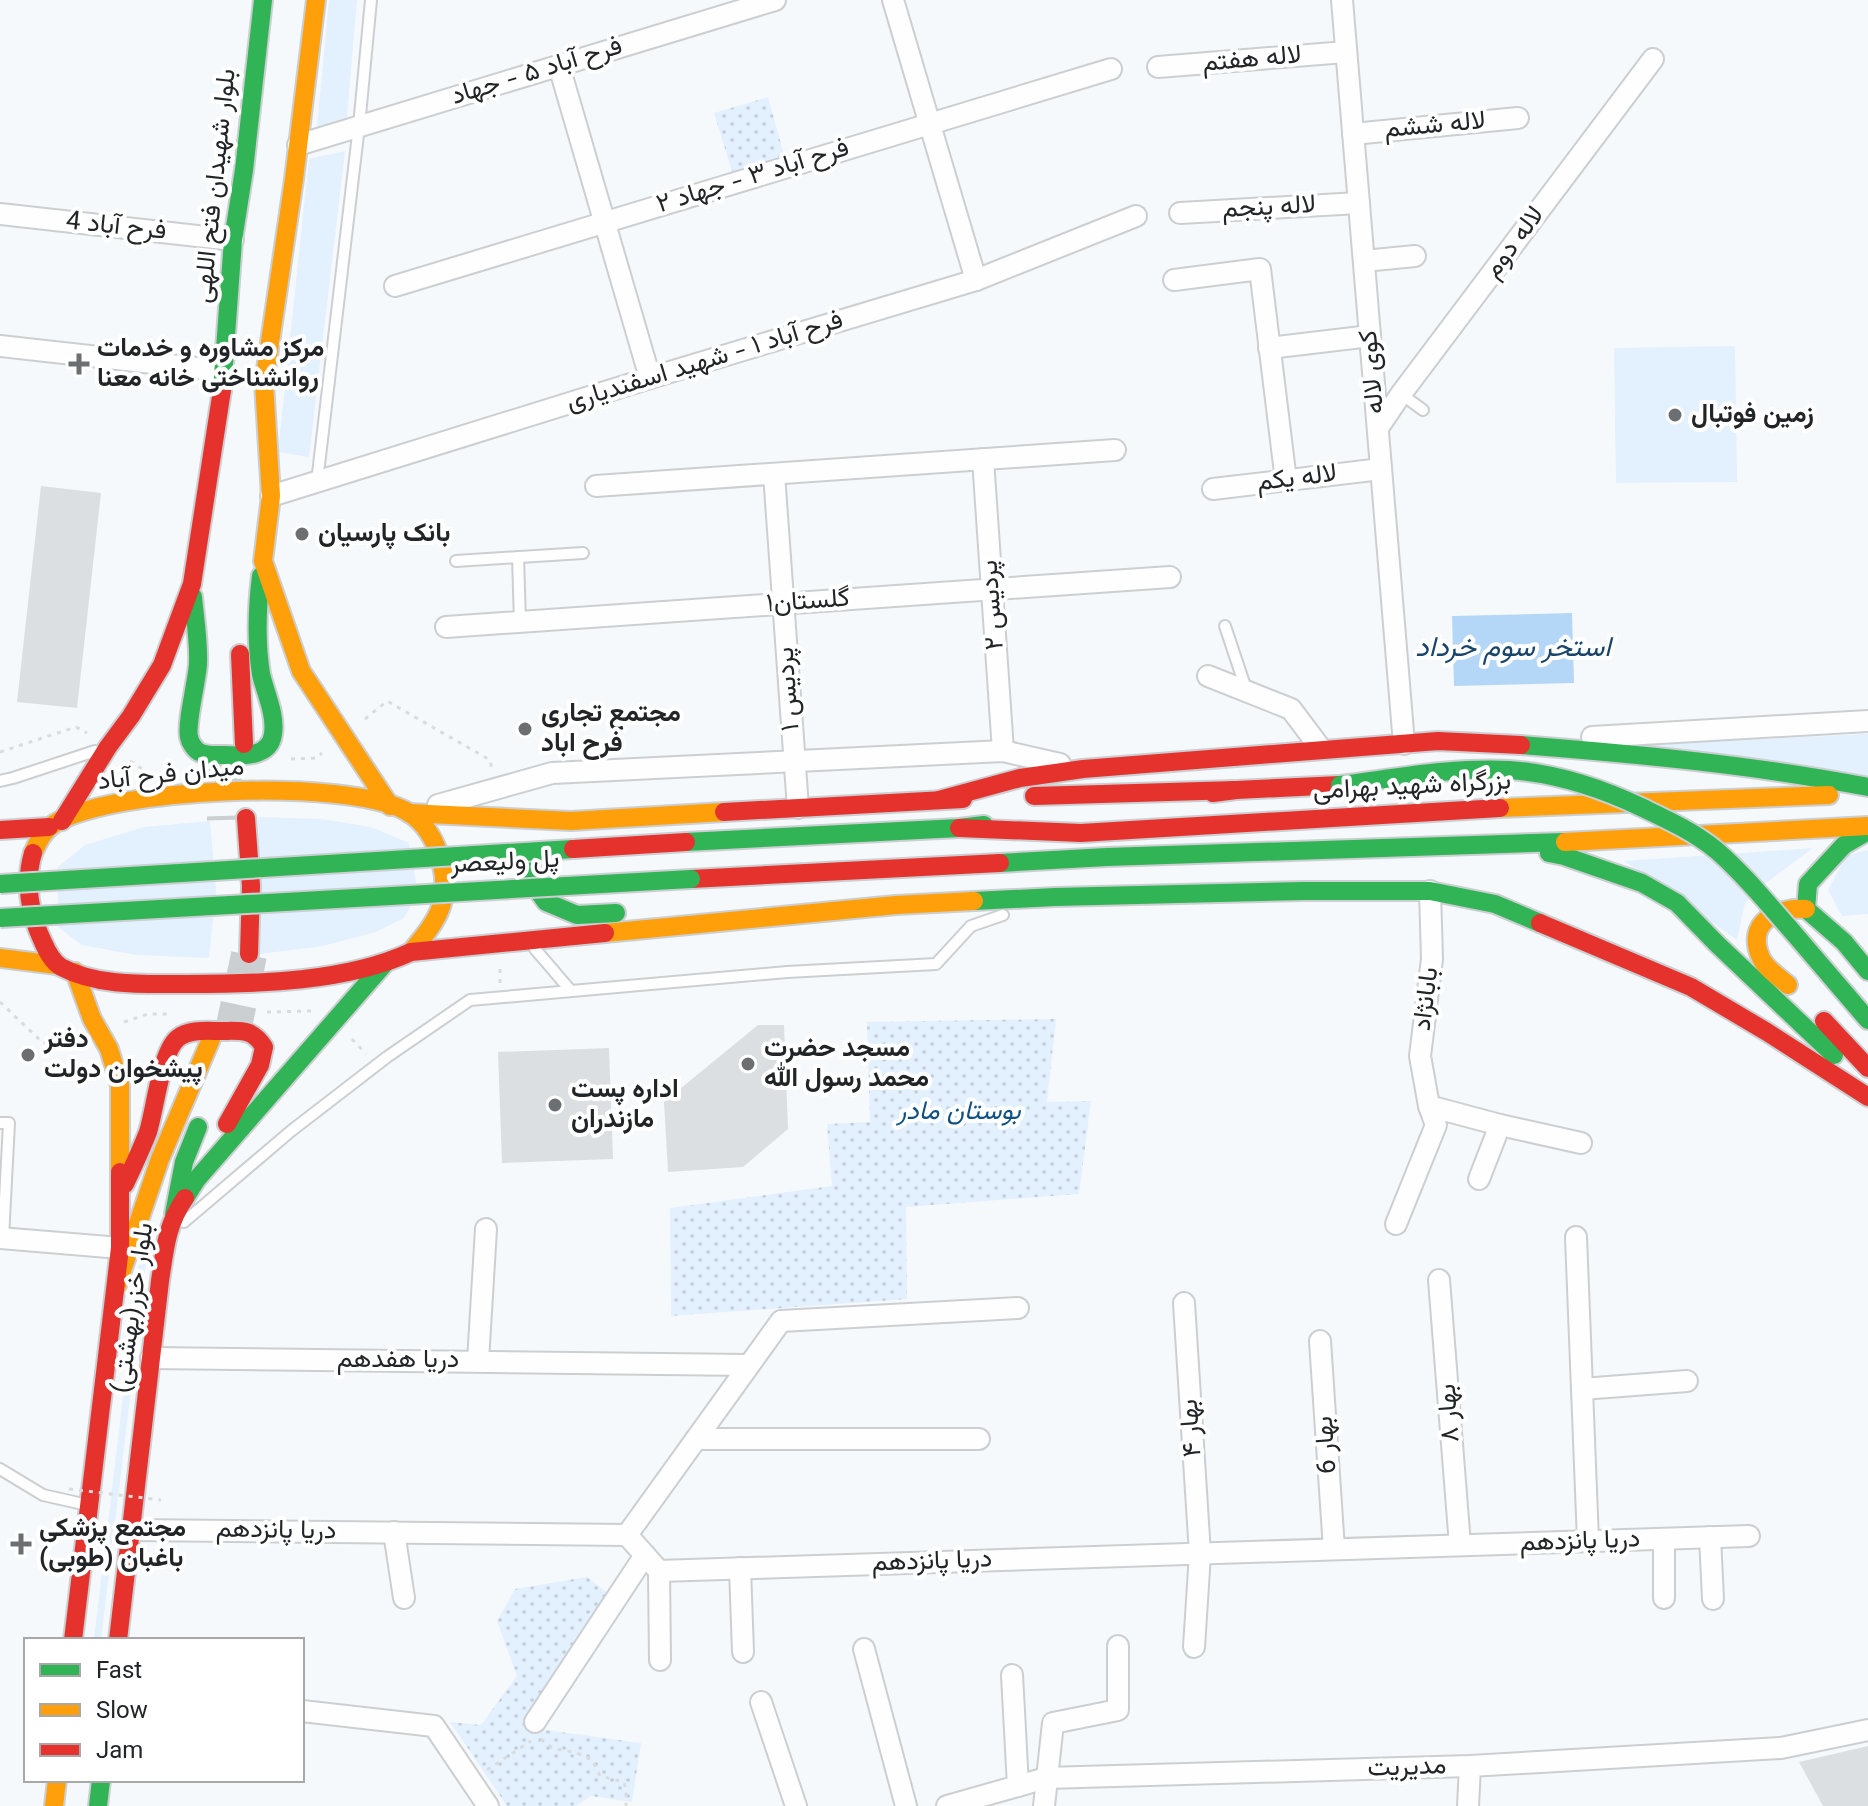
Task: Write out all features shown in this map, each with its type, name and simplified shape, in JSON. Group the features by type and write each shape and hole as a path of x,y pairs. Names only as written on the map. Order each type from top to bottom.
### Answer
{"main road":[{"name":"بلوار شهیدان فتح اللهی","path":"55,824 131,716 162,665 192,584 223,380 233,240 263,0"},
{"path":"252,474 316,0"},
{"path":"219,531 223,380"},
{"path":"192,584 198,662 188,735 191,745 197,752 210,755 253,755 271,742 274,729 260,665 258,600 271,496 264,383"},
{"path":"263,561 301,671 400,809 436,842 445,875 444,907 432,928 411,952"},
{"path":"239,632 244,744"},
{"path":"939,800 1020,778 1083,769 1438,741 1594,751 1801,774 1868,787"},
{"path":"939,800 1340,785 1443,772 1487,770 1524,771 1566,779 1625,799 1706,841 1739,871 1868,1020"},
{"path":"959,828 1236,790"},
{"name":"میدان فرح آباد","path":"0,830 55,824 82,812 119,802 186,794 264,791 338,794 372,799 400,809 571,821 939,800"},
{"name":"بزرگراه شهید بهرامی","path":"959,828 1081,833 1469,809 1868,793"},
{"path":"246,818 251,886 249,954"},
{"path":"571,821 554,827 541,839 531,866 534,885 546,902 577,915 1304,891 1430,891 1495,904 1691,987 1868,1097"},
{"path":"55,824 31,856 27,891 37,931 57,965"},
{"name":"پل ولیعصر","path":"0,884 959,828"},
{"path":"1209,872 1348,849 1868,829"},
{"path":"1806,909 1808,884 1844,845 1868,829"},
{"path":"1492,843 1564,856 1642,883 1677,903 1799,1024 1868,1085"},
{"path":"227,847 227,928"},
{"name":"پل ولیعصر","path":"0,918 1013,861 1348,849"},
{"path":"1055,897 1178,877"},
{"path":"0,958 57,965 88,977 156,984 262,983 385,963 411,952 896,905"},
{"path":"1868,971 1844,942 1806,909 1790,908 1774,913 1765,920 1759,931 1756,946 1763,962 1868,1068"},
{"name":"بلوار خزر(بهشتی)","path":"118,1638 167,1236 174,1214 197,1179 385,963"},
{"name":"بلوار خزر(بهشتی)","path":"73,1638 120,1248 120,1085 109,1049 92,1019 75,972"},
{"path":"120,1195 148,1133 167,1056 175,1040 194,1032 246,1031 258,1036 264,1047 260,1065 197,1179"},
{"path":"115,1291 160,1159 211,1039"},
{"path":"174,1214 184,1162 205,1108"},
{"path":"54,1806 57,1782"},
{"path":"98,1806 101,1782"}],"street":[{"name":"فرح آباد ۵ - جهاد","path":"298,145 775,0"},
{"path":"893,0 976,280"},
{"name":"کوی لاله","path":"1342,0 1404,744"},
{"name":"لاله هفتم","path":"1158,67 1346,52"},
{"name":"لاله دوم","path":"1378,428 1653,59"},
{"path":"559,66 650,378"},
{"name":"فرح آباد ۳ - جهاد ۲","path":"395,286 1111,69"},
{"name":"لاله ششم","path":"1353,134 1518,118"},
{"name":"لاله پنجم","path":"1180,213 1359,203"},
{"name":"فرح آباد 4","path":"0,214 233,240"},
{"name":"فرح آباد ۱ - شهید اسفندیاری","path":"271,496 976,280 1136,216"},
{"path":"1364,261 1415,256"},
{"path":"1174,280 1260,269 1286,481"},
{"path":"1269,348 1370,336"},
{"path":"0,346 223,380"},
{"path":"596,486 1115,450"},
{"name":"پردیس ۲","path":"983,459 1003,751"},
{"name":"لاله یکم","path":"1213,489 1381,469"},
{"name":"پردیس ۱","path":"774,474 798,808"},
{"name":"گلستان۱","path":"446,627 1170,577"},
{"path":"1208,676 1291,709 1321,749"},
{"path":"1495,743 1868,721"},
{"path":"400,809 552,773 1003,751 1083,769"},
{"name":"بابانژاد","path":"1396,1224 1436,1125 1429,1106 1420,1056 1432,959 1430,891"},
{"path":"1429,1106 1581,1143"},
{"path":"1479,1179 1500,1125"},
{"path":"478,1361 486,1229"},
{"path":"1576,1237 1588,1541"},
{"path":"2,1238 120,1248"},
{"name":"بهار ۸","path":"1439,1280 1460,1545"},
{"name":"بهار ۴","path":"1184,1303 1200,1554 1194,1647"},
{"path":"660,1660 659,1571 627,1535 781,1321 1018,1308"},
{"name":"بهار 6","path":"1320,1341 1334,1549"},
{"name":"دریا هفدهم","path":"151,1358 749,1365"},
{"path":"1582,1389 1687,1381"},
{"path":"696,1439 979,1439"},
{"name":"دریا پانزدهم","path":"131,1530 627,1535"},
{"path":"394,1532 404,1598"},
{"name":"دریا پانزدهم","path":"659,1571 1749,1536"},
{"path":"1710,1537 1713,1599"},
{"path":"1664,1539 1664,1598"},
{"path":"535,1722 645,1555"},
{"path":"740,1568 743,1652"},
{"path":"1044,1806 1053,1723 1118,1710 1118,1646"},
{"path":"864,1649 906,1806"},
{"path":"1012,1675 1018,1786"},
{"path":"761,1702 796,1806"},
{"path":"304,1711 434,1726 488,1806"},
{"name":"مدیریت","path":"947,1806 1046,1778 1470,1766 1781,1748 1868,1730"},
{"path":"1468,1806 1470,1766"}],"lane":[{"path":"317,482 371,0"},
{"path":"1401,394 1423,410"},
{"path":"456,561 583,553"},
{"path":"518,557 520,622"},
{"path":"1225,626 1247,691"},
{"path":"0,781 108,747"},
{"path":"167,1236 291,1131 376,1065 470,1000 787,972 936,964 971,926 1055,897"},
{"path":"529,941 571,991"},
{"path":"0,1123 9,1123 2,1238"},
{"path":"0,1469 43,1495 89,1506"}],"path":[{"path":"335,1020 376,1065"},
{"path":"69,1489 161,1500"},
{"path":"471,1781 538,1737 552,1748 592,1760 600,1776 624,1782 626,1806"}],"green space":[{"path":"329,0 357,0 347,117 317,127"},
{"path":"768,97 786,162 734,178 714,113"},
{"path":"345,151 309,457 278,452 309,159"},
{"name":"زمین فوتبال","path":"1735,346 1737,482 1616,483 1614,348"},
{"path":"1868,734 1868,777 1633,745"},
{"path":"258,817 322,819 371,827 409,843 418,893 404,918 376,932 323,946 260,954"},
{"path":"210,821 216,889 209,958 136,955 82,945 59,928 57,868 85,845 144,827"},
{"path":"1813,848 1745,903 1737,940 1624,861"},
{"path":"1868,850 1868,914 1842,916 1828,890 1847,855"},
{"name":"بوستان مادر","path":"1056,1019 1047,1102 1091,1101 1079,1194 906,1207 907,1299 671,1316 670,1208 832,1186 827,1124 870,1122 867,1022"},
{"path":"141,1246 148,1246 101,1638 94,1638"},
{"path":"587,1577 609,1594 524,1727 641,1743 632,1802 591,1796 576,1806 507,1806 450,1722 481,1725 517,1676 497,1621 515,1589"}],"water":[{"name":"استخر سوم خرداد","path":"1572,613 1574,683 1454,686 1452,616"}],"building":[{"path":"41,486 101,493 77,708 17,702"},
{"name":"مسجد حضرت محمد رسول الله","path":"758,1025 784,1025 788,1129 743,1167 668,1172 664,1102"},
{"name":"اداره پست مازندران","path":"609,1048 613,1159 502,1163 498,1052"},
{"path":"1868,1746 1868,1806 1823,1806 1799,1762"}],"tunnel":[{"path":"223,762 225,820"},
{"path":"231,1040 249,955"}],"traffic: fast":[{"path":"222,390 233,240 263,0"},
{"path":"193,597 198,664 188,731 190,741 197,751 205,754 254,754 271,742 274,726 258,650 261,576"},
{"path":"1521,745 1695,761 1868,787"},
{"path":"1340,785 1488,769 1544,774 1595,788 1662,817 1708,844 1736,869 1791,930"},
{"path":"686,842 984,825"},
{"path":"1868,831 1844,845 1808,884 1806,909 1844,942 1868,971"},
{"path":"1000,863 1565,842"},
{"path":"0,884 573,849"},
{"path":"1549,853 1642,883 1677,903 1834,1055"},
{"path":"531,866 534,885 546,902 577,915 616,913"},
{"path":"0,918 691,879"},
{"path":"974,901 1304,891 1430,891 1495,904 1540,923"},
{"path":"1791,930 1868,1020"},
{"path":"185,1198 197,1179 385,963"},
{"path":"174,1214 184,1162 198,1127"},
{"path":"98,1806 101,1782"}],"traffic: slow":[{"path":"264,383 316,0"},
{"path":"264,383 271,496 263,561 301,671 390,806"},
{"path":"33,853 44,833 54,824 83,811 125,802 229,791 333,794 376,801 406,811 419,821 434,842 442,865 444,891 439,912 411,952"},
{"path":"1500,808 1829,795"},
{"path":"409,813 571,821 724,812"},
{"path":"1565,842 1868,826"},
{"path":"605,933 896,905 974,901"},
{"path":"1788,985 1763,962 1757,935 1760,927 1774,914 1806,909"},
{"path":"0,958 57,965"},
{"path":"75,972 92,1019 109,1049 120,1085 120,1172"},
{"path":"115,1291 160,1159 211,1039"},
{"path":"54,1806 57,1782"}],"traffic: jam":[{"path":"62,821 162,665 192,584 222,390"},
{"path":"240,654 244,744"},
{"path":"939,800 1020,778 1083,769 1438,741 1521,745"},
{"path":"1213,793 1340,785"},
{"path":"1034,796 1236,790"},
{"path":"724,812 963,799"},
{"path":"959,828 1081,833 1500,808"},
{"path":"246,818 251,886 249,954"},
{"path":"0,830 49,827"},
{"path":"573,849 686,842"},
{"path":"33,853 29,876 30,899 38,932 48,953 61,967 107,981 140,984 273,982 359,970 411,952 605,933"},
{"path":"691,879 1000,863"},
{"path":"1540,923 1691,987 1868,1097"},
{"path":"1824,1021 1868,1068"},
{"path":"125,1184 148,1132 167,1055 182,1035 198,1031 240,1031 255,1036 264,1047 260,1065 227,1124"},
{"path":"73,1638 120,1248 120,1172"},
{"path":"118,1638 163,1258 170,1228 185,1198"}],"place":[{"name":"مرکز مشاوره و خدمات روانشناختی خانه معنا","path":"79,364"},
{"name":"زمین فوتبال","path":"1675,415"},
{"name":"بانک پارسیان","path":"302,534"},
{"name":"مجتمع تجاری فرح اباد","path":"525,729"},
{"name":"دفتر پیشخوان دولت","path":"28,1055"},
{"name":"مسجد حضرت محمد رسول الله","path":"748,1064"},
{"name":"اداره پست مازندران","path":"555,1105"},
{"name":"مجتمع پزشکی باغبان (طوبی)","path":"21,1544"}]}
